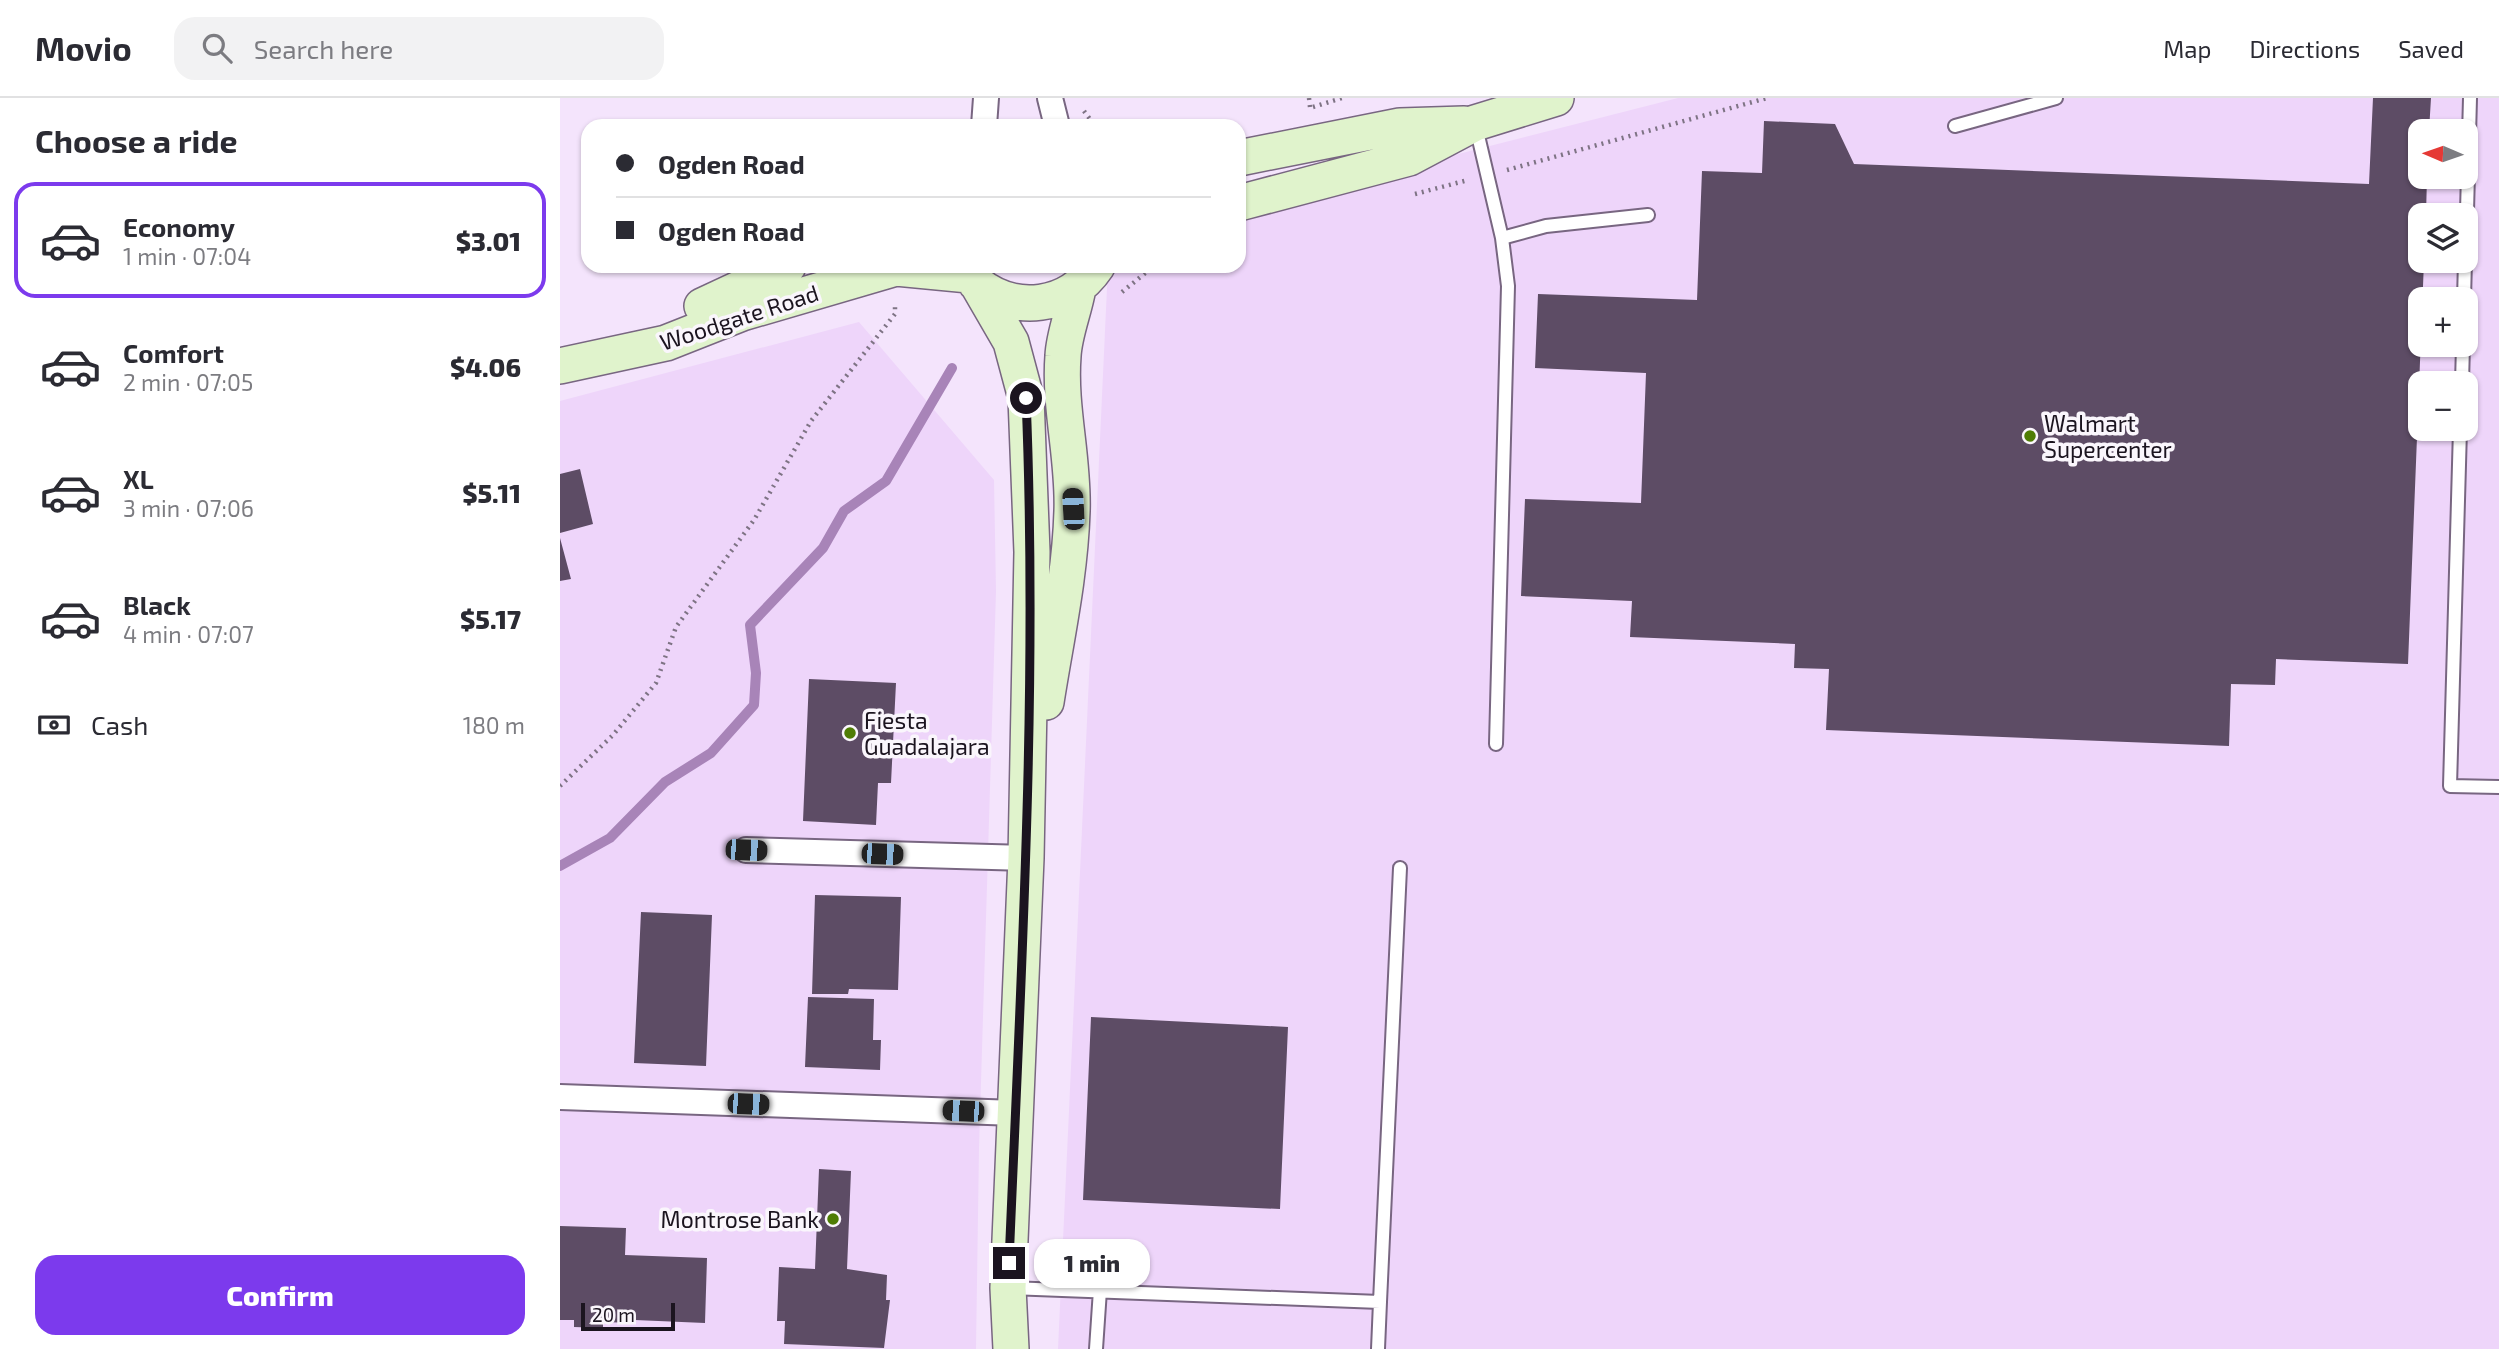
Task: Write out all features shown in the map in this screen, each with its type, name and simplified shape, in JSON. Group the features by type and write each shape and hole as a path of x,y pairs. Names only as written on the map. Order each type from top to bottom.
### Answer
{"street":[{"path":"984,119 986,98"},
{"path":"1050,98 1055,119"},
{"path":"1246,200 1409,158 1475,123 1556,98"},
{"path":"1246,158 1400,126 1475,123"},
{"name":"Woodgate Road","path":"576,362 773,273"},
{"name":"Woodgate Road","path":"576,362 666,344 742,313 879,273"},
{"name":"Woodgate Road","path":"949,273 970,275"},
{"path":"970,275 996,297 1017,303 1049,301 1097,280"},
{"path":"970,275 1011,342 1026,398 1032,552 1026,858 1008,1288 1011,1349"},
{"path":"1026,858 1041,734 1069,573 1073,509 1069,439 1063,402 1063,354 1097,280"},
{"path":"746,850 1026,858"},
{"path":"560,1097 1016,1113"}],"lane":[{"path":"1955,126 2056,98"},
{"path":"2467,203 2470,98"},
{"path":"1475,123 1502,238 1508,286 1496,744"},
{"path":"1502,238 1546,226 1648,215"},
{"path":"2460,441 2450,786 2499,787"},
{"path":"1378,1349 1400,869"},
{"path":"1008,1288 1380,1302"},
{"path":"1096,1349 1100,1290"}],"path":[{"path":"1309,98 1310,107 1342,98"},
{"path":"560,786 613,735 656,683 676,627 754,520 811,421 895,314 896,273"},
{"path":"1097,280 1126,273"}],"shaded area":[{"path":"1678,98 2499,98 2499,1349 1058,1349 1108,273 1246,273 1246,208"},
{"path":"859,322 994,480 996,591 979,1148 976,1349 560,1349 560,401"}],"building":[{"name":"Walmart Supercenter","path":"2373,98 2431,98 2430,119 2408,119 2408,189 2427,189 2426,203 2408,203 2408,273 2424,273 2423,287 2408,287 2408,357 2420,357 2420,371 2408,371 2408,441 2417,441 2408,664 2276,659 2275,685 2231,684 2229,746 1826,730 1829,669 1794,668 1795,644 1630,637 1632,601 1521,596 1525,499 1641,503 1646,373 1535,368 1538,294 1697,300 1702,171 1762,173 1764,121 1835,124 1854,164 2369,184"},
{"path":"580,469 593,524 560,533 560,474"},
{"path":"560,538 571,579 560,581"},
{"name":"Fiesta Guadalajara","path":"809,679 896,683 891,783 878,783 876,825 803,821"},
{"path":"815,895 901,897 898,990 849,989 848,994 812,994"},
{"path":"641,912 712,915 706,1066 634,1063"},
{"path":"808,997 874,999 873,1040 881,1040 880,1070 805,1067"},
{"path":"1091,1017 1288,1027 1280,1209 1083,1200"},
{"name":"Montrose Bank","path":"819,1169 851,1171 847,1269 887,1275 886,1300 890,1300 884,1348 784,1344 785,1321 777,1321 779,1267 815,1269"},
{"path":"560,1226 626,1228 625,1255 707,1258 705,1323 635,1320 635,1323 603,1322 603,1328 574,1327 574,1320 560,1320"}],"waterway":[{"path":"560,866 610,838 665,782 711,753 754,705 756,673 750,625 823,548 844,511 886,481 952,368"}],"place":[{"name":"Walmart Supercenter","path":"2030,436"},
{"name":"Fiesta Guadalajara","path":"850,733"},
{"name":"Montrose Bank","path":"833,1219"}],"route":[{"path":"1009,1263 1026,858 1032,552 1026,398"}]}
